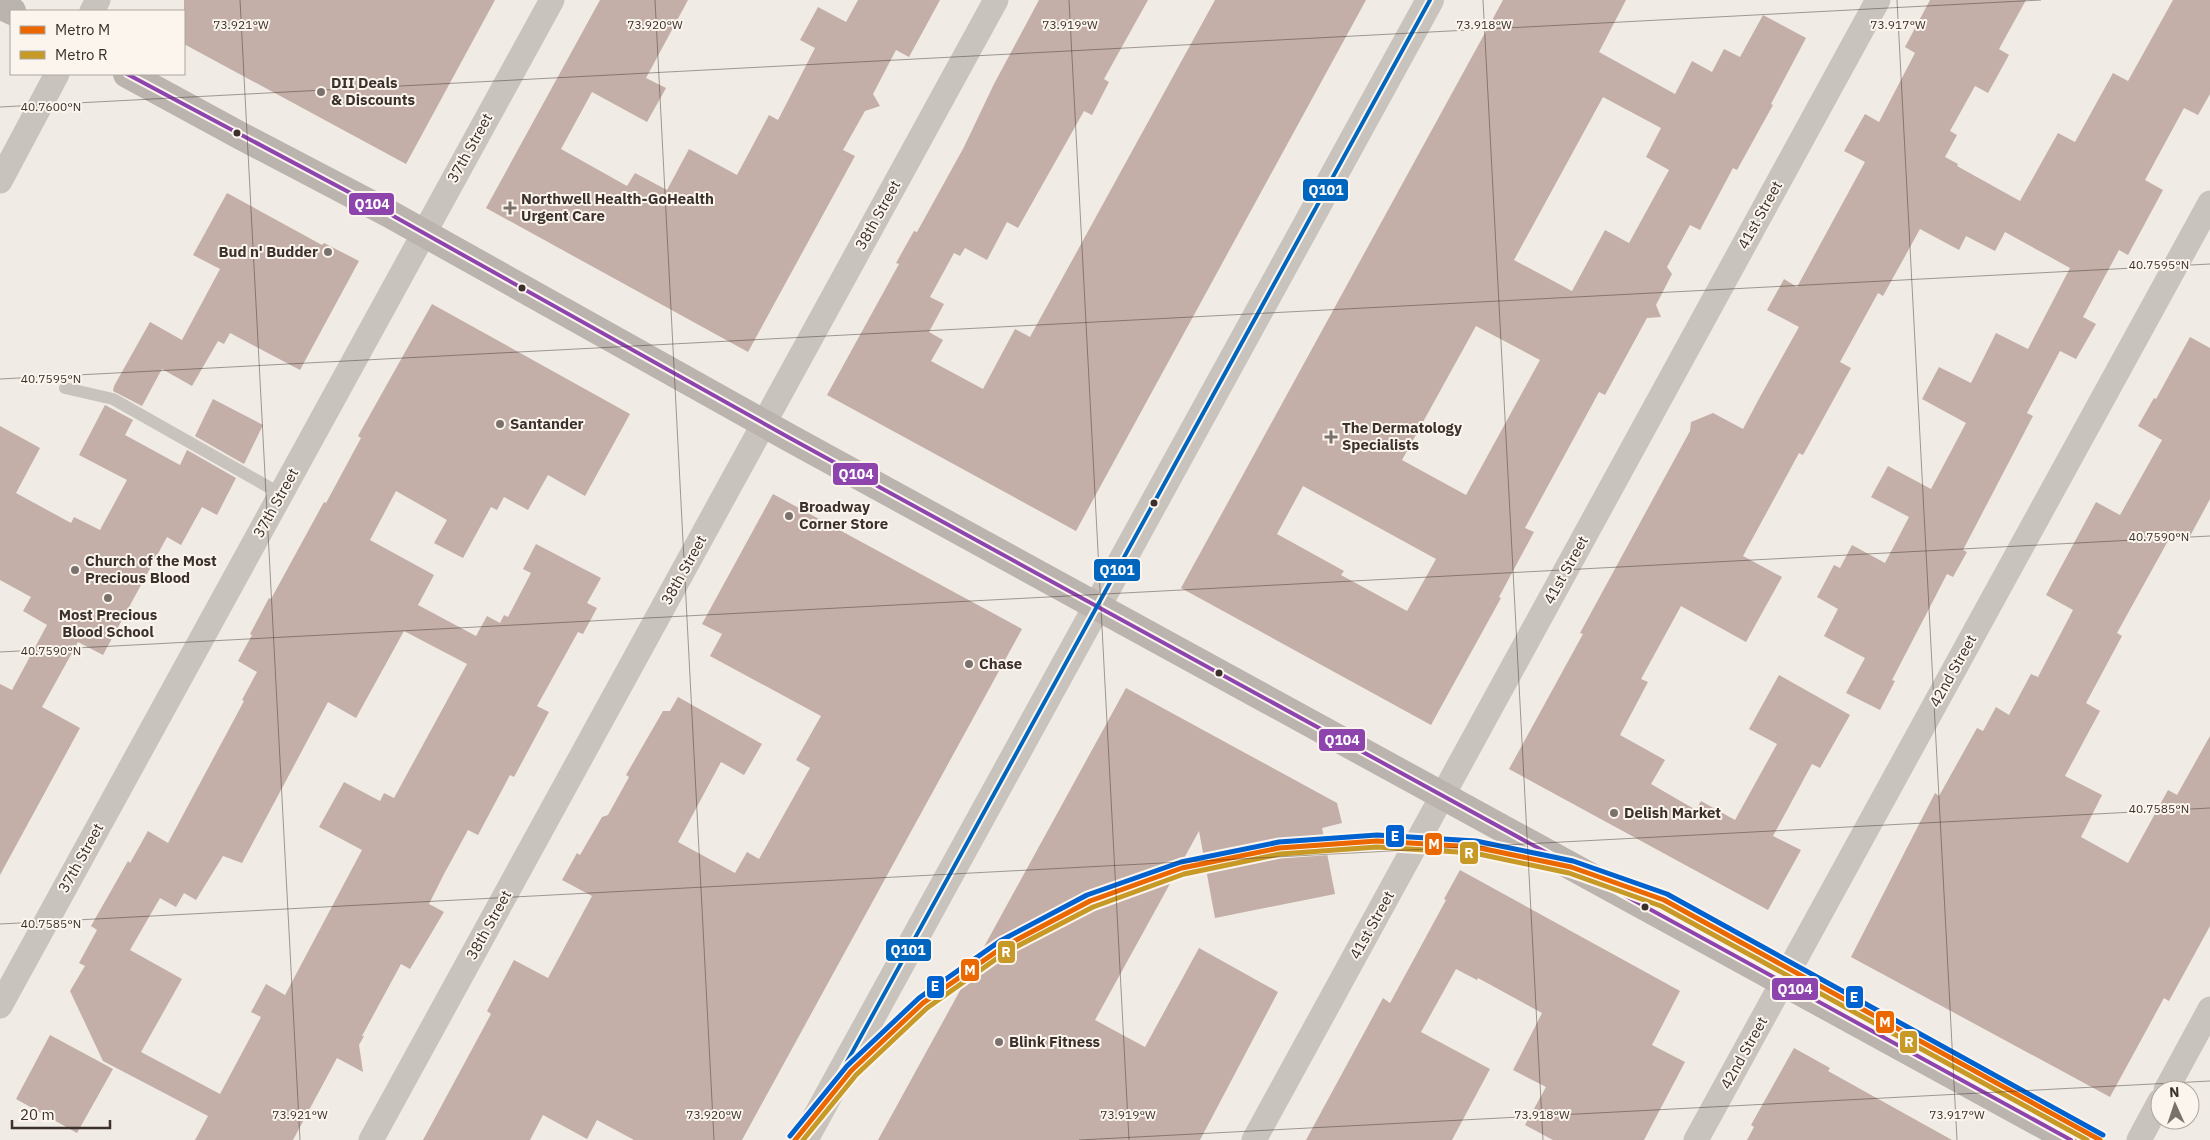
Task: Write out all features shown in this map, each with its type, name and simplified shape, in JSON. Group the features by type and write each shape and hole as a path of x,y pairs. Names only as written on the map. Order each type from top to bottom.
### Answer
{"main road":[{"path":"129,75 423,233 764,424 2071,1140"}],"street":[{"name":"37th Street","path":"0,1006 552,0"},
{"name":"38th Street","path":"371,1140 996,0"},
{"path":"804,1140 1430,0"},
{"name":"41st Street","path":"1254,1140 1878,0"},
{"path":"0,181 57,75"},
{"name":"42nd Street","path":"1696,1140 2210,203"},
{"path":"2171,1080 2210,1009"},
{"path":"2139,1140 2150,1120"}],"lane":[{"path":"65,388 113,399 281,494"}],"building":[{"path":"184,0 495,0 406,164 185,45"},
{"path":"600,0 688,0 646,78 666,88 647,122 592,92 561,149 627,186 635,173 667,190 689,149 737,175 769,115 778,120 815,48 800,40 818,7 846,22 858,0 940,0 909,57 896,50 873,94 880,106 865,111 843,150 855,156 748,352 486,208"},
{"path":"1039,0 1148,0 1104,79 1109,82 1092,115 1084,111 1018,228 1007,222 987,260 965,248 960,256 954,253 930,297 944,304 929,332 943,340 931,361 983,389 1015,329 1030,337 1215,0 1366,0 1076,531 827,395 899,264 896,263 914,231 917,232 964,147 994,84"},
{"path":"1503,0 1626,0 1599,52 1675,94 1692,61 1712,72 1724,49 1740,57 1763,15 1806,38 1771,104 1773,105 1737,170 1733,168 1700,230 1690,225 1667,267 1672,274 1656,305 1661,317 1647,318 1605,395 1599,392 1525,528 1534,532 1499,597 1501,598 1431,725 1181,588","holes":["1603,97 1661,128 1646,157 1669,170 1629,243 1605,230 1572,291 1514,260","1476,326 1540,360 1466,495 1402,460","1303,486 1436,559 1407,611 1341,575 1344,571 1277,534"]},
{"path":"1930,0 2026,0 1999,49 2009,55 1988,93 1975,86 1950,131 1957,135 1945,157 1958,164 1957,166 2020,201 2058,133 2075,142 2113,73 2128,81 2173,0 2210,0 2210,94 2198,115 2184,108 2145,180 2163,190 2128,255 2119,250 2083,317 2096,324 2076,359 2060,351 2027,413 2033,416 1963,550 1967,552 1953,577 1947,574 1892,680 1895,681 1880,710 1846,693 1865,658 1824,636 1838,609 1817,597 1834,565 1840,568 1852,545 1885,563 1909,517 1871,497 1888,466 1931,489 1966,423 1922,399 1939,367 1971,383 1996,333 2028,349 2070,268 2005,232 1995,251 1966,236 1959,250 1920,229 1883,296 1878,293 1840,362 1851,368 1803,455 1799,453 1743,556 1782,577 1746,642 1681,606 1641,679 1648,682 1620,735 1665,760 1651,784 1696,810 1701,801 1735,820 1777,744 1749,729 1779,675 1850,715 1820,768 1812,764 1773,836 1801,850 1768,910 1509,769 1583,634 1580,633 1690,431 1691,422 1713,413 1743,429 1799,327 1767,310 1784,279 1797,287 1865,162 1844,151 1865,114 1879,122 1915,53 1905,47"},
{"path":"227,193 322,245 324,243 359,261 300,370 230,333 224,344 218,341 192,386 162,369 142,406 113,391 114,386 150,322 182,340 220,269 193,255"},
{"path":"432,304 630,414 585,496 548,475 528,510 504,497 497,510 491,507 463,558 434,543 447,520 396,491 370,540 434,575 418,605 476,636 487,616 500,623 504,615 508,617 531,573 523,569 536,544 601,578 587,603 597,608 583,634 578,632 537,706 549,712 514,777 510,775 478,835 468,830 444,874 429,904 444,912 410,969 401,964 362,1036 364,1036 359,1045 363,1072 337,1058 293,1140 195,1140 208,1116 103,1061 70,991 85,966 79,963 97,930 91,926 128,861 130,863 148,831 168,843 244,701 242,700 257,672 238,661 269,598 271,599 361,438 358,436","holes":["404,631 467,664 394,798 384,793 380,801 344,782 319,827 362,850 285,995 266,984 251,1012 261,1017 220,1094 141,1052 182,979 130,950 160,898 176,907 184,893 196,900 223,856 242,863 328,702 356,718"]},
{"path":"2190,337 2210,348 2210,499 2189,538 2174,530 2117,633 2122,636 2086,703 2100,711 2065,776 2102,795 2081,837 2128,863 2168,790 2177,795 2210,736 2210,926 2169,1001 2164,998 2110,1097 1851,957 1935,793 1939,796 1977,728 1983,731 1996,707 2009,715 2031,674 2038,677 2073,610 2046,595 2096,502 2120,515 2162,440 2138,426 2154,398 2156,399"},
{"path":"213,399 263,425 244,464 195,436"},
{"path":"105,405 133,420 125,435 180,465 187,450 236,478 217,515 202,507 181,545 167,537 103,655 78,642 42,707 80,728 0,875 0,684 12,690 47,625 23,611 31,597 0,580 0,426 40,448 16,493 71,523 74,517 100,530 127,480 79,455"},
{"path":"773,494 1022,629 742,1140 634,1140 597,1120 587,1139 543,1115 530,1140 423,1140 491,1014 487,1011 514,960 548,978 592,896 562,880 577,853 580,855 602,817 608,815 629,777 626,775 663,711 670,711 678,697 762,744 744,775 721,762 678,842 735,873 747,852 759,859 810,768 796,760 821,716 710,656 722,634 702,624"},
{"path":"1126,688 1337,803 1342,823 1322,828 1335,894 1215,918 1199,831 1095,1020 1145,1047 1199,948 1278,992 1200,1140 878,1140"},
{"path":"1460,870 1680,991 1652,1045 1685,1062 1644,1140 1553,1140 1525,1125 1546,1087 1513,1070 1542,1013 1478,978 1477,980 1456,969 1421,1032 1490,1069 1452,1140 1306,1140 1383,998 1390,1003 1446,900 1444,899"},
{"path":"50,1035 113,1069 77,1133 16,1099"},
{"path":"1794,1048 1830,1068 1828,1071 1952,1140 1747,1140 1754,1127 1751,1125"}],"metro line":[{"name":"M","path":"795,1140 851,1071 923,1003 1003,947 1090,901 1182,868 1279,848 1377,841 1475,847 1571,867 1664,900 2100,1140"},
{"name":"R","path":"803,1140 856,1075 927,1008 1006,952 1093,907 1184,874 1280,854 1377,847 1474,853 1569,873 1661,906 2087,1140"}],"transit line":[{"name":"Q101","path":"804,1140 1430,0"},
{"name":"Q104","path":"129,75 388,213 788,437 2071,1140"},
{"name":"E","path":"790,1136 847,1066 919,998 1000,941 1087,895 1181,862 1279,842 1377,835 1476,841 1573,861 1667,894 2103,1135"}],"place":[{"name":"DII Deals & Discounts","path":"321,92"},
{"name":"Northwell Health-GoHealth Urgent Care","path":"510,208"},
{"name":"Bud n' Budder","path":"328,252"},
{"name":"Santander","path":"500,424"},
{"name":"The Dermatology Specialists","path":"1331,437"},
{"name":"Broadway Corner Store","path":"789,516"},
{"name":"Church of the Most Precious Blood","path":"75,570"},
{"name":"Most Precious Blood School","path":"108,598"},
{"name":"Chase","path":"969,664"},
{"name":"Delish Market","path":"1614,813"},
{"name":"Blink Fitness","path":"999,1042"}]}
